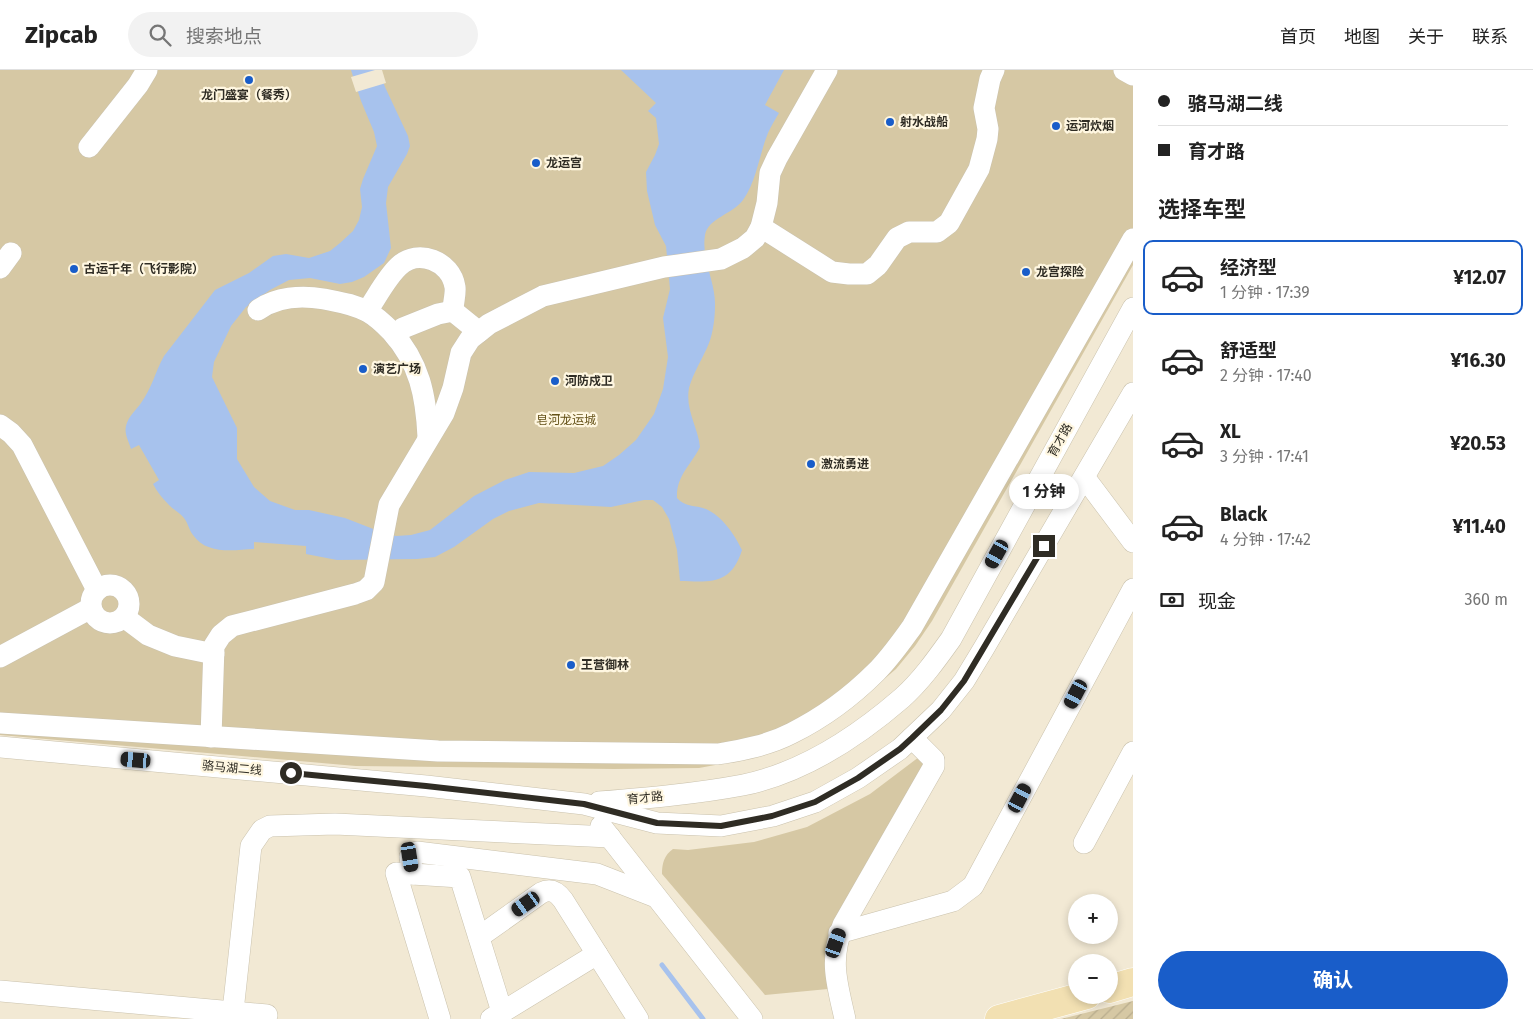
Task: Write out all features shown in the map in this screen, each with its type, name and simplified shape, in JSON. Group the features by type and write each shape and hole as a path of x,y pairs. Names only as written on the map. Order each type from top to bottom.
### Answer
{"main road":[{"path":"1118,986 1133,982"},
{"path":"999,1019 1068,1000"}],"street":[{"path":"89,147 138,85 147,70"},
{"path":"211,737 214,646 221,635 232,626 355,594 366,590 374,582 389,505 444,413 454,388 461,353 470,339 489,324 543,296 664,267 722,259 743,248 755,238 761,227 767,203 770,173 777,158 827,70"},
{"path":"761,227 832,272 850,274 867,274 878,265 898,238 909,232 937,232 949,223 979,169 988,139 984,108 990,79 994,70"},
{"path":"1124,70 1133,75"},
{"path":"0,722 438,751 718,754 752,748 792,733 830,710 855,691 876,672 912,627 1133,239"},
{"path":"367,311 398,267 410,258 423,257 442,265 451,276 456,288 453,310"},
{"path":"258,310 269,302 292,298 317,298 348,304 367,311 380,320 410,355 420,378 426,405 428,437"},
{"name":"育才路","path":"584,804 681,794 744,784 794,769 840,744 903,697 934,664 951,639 1133,308"},
{"path":"453,310 479,332"},
{"path":"396,337 403,328 453,310"},
{"name":"育才路","path":"584,804 657,823 721,826 772,816 815,802 858,778 900,749 941,710 964,681 1085,478 1133,393"},
{"path":"0,425 22,445 94,599 97,618 113,623 124,617 128,606 128,600 121,589 109,585 94,599 0,656"},
{"path":"1085,478 1133,542"},
{"path":"839,933 953,901 973,886 1133,589"},
{"path":"124,617 148,634 168,643 214,654"},
{"path":"845,1019 835,972 836,943 839,933 934,766 934,760 912,738"},
{"name":"骆马湖二线","path":"0,747 426,786 584,804"},
{"path":"1084,843 1133,752"},
{"path":"584,804 752,1019"},
{"path":"233,1011 251,846 262,830 270,826 335,824 610,837"},
{"path":"413,874 410,857 417,852 597,874 656,897"},
{"path":"440,1019 396,873 460,877 478,937 496,1016 597,954"},
{"path":"478,937 541,893 548,890 552,891 560,896 638,1019"},
{"path":"0,991 267,1015"}],"green space":[{"name":"皂河龙运城","path":"0,70 1133,70 1133,265 932,621 915,646 896,669 850,708 726,763 699,768 614,769 356,766 0,735"},
{"path":"919,757 927,765 840,912 828,989 765,995 662,874 663,863 666,857 673,849 688,850 754,842 807,827 870,794"},
{"path":"1133,1001 1133,1019 1061,1019"}],"water":[{"path":"351,70 379,70 408,136 410,146 407,154 388,187 386,203 391,248 384,263 364,277 352,282 340,284 310,278 289,280 270,290 246,307 231,326 214,362 212,377 237,428 237,459 254,487 270,501 295,510 309,510 345,518 396,536 411,535 430,530 474,496 505,480 529,472 574,473 603,466 636,440 654,414 663,389 668,357 663,318 670,289 666,246 655,225 647,191 646,172 659,144 656,118 648,111 656,103 621,70 784,70 765,105 779,113 768,133 748,192 739,205 711,224 705,235 705,253 715,297 714,320 712,335 693,377 688,396 700,447 681,477 677,498 687,504 712,512 723,521 736,538 742,550 732,570 726,575 710,581 680,581 677,550 669,519 662,507 653,500 611,507 539,503 509,511 493,519 454,547 435,557 337,560 306,554 306,546 254,542 254,549 221,550 205,546 193,535 182,516 158,493 153,484 159,480 139,445 131,449 126,429 128,420 148,392 164,356 215,290 249,273 273,256 286,254 309,258 330,251 353,231 359,220 362,207 360,189 377,146 374,132"}],"pier":[{"path":"375,70 382,70 386,83 356,92 351,77"}],"waterway":[{"path":"662,965 703,1019"}],"place":[{"name":"龙门盛宴（餐秀）","path":"249,80"},
{"name":"射水战船","path":"890,122"},
{"name":"运河炊烟","path":"1056,126"},
{"name":"龙运宫","path":"536,163"},
{"name":"古运千年（飞行影院）","path":"74,269"},
{"name":"龙宫探险","path":"1026,272"},
{"name":"演艺广场","path":"363,369"},
{"name":"河防戍卫","path":"555,381"},
{"name":"激流勇进","path":"811,464"},
{"name":"王营御林","path":"571,665"}],"route":[{"path":"291,773 584,804 657,823 721,826 772,816 815,802 858,778 900,749 941,710 964,681 1044,546"}]}
